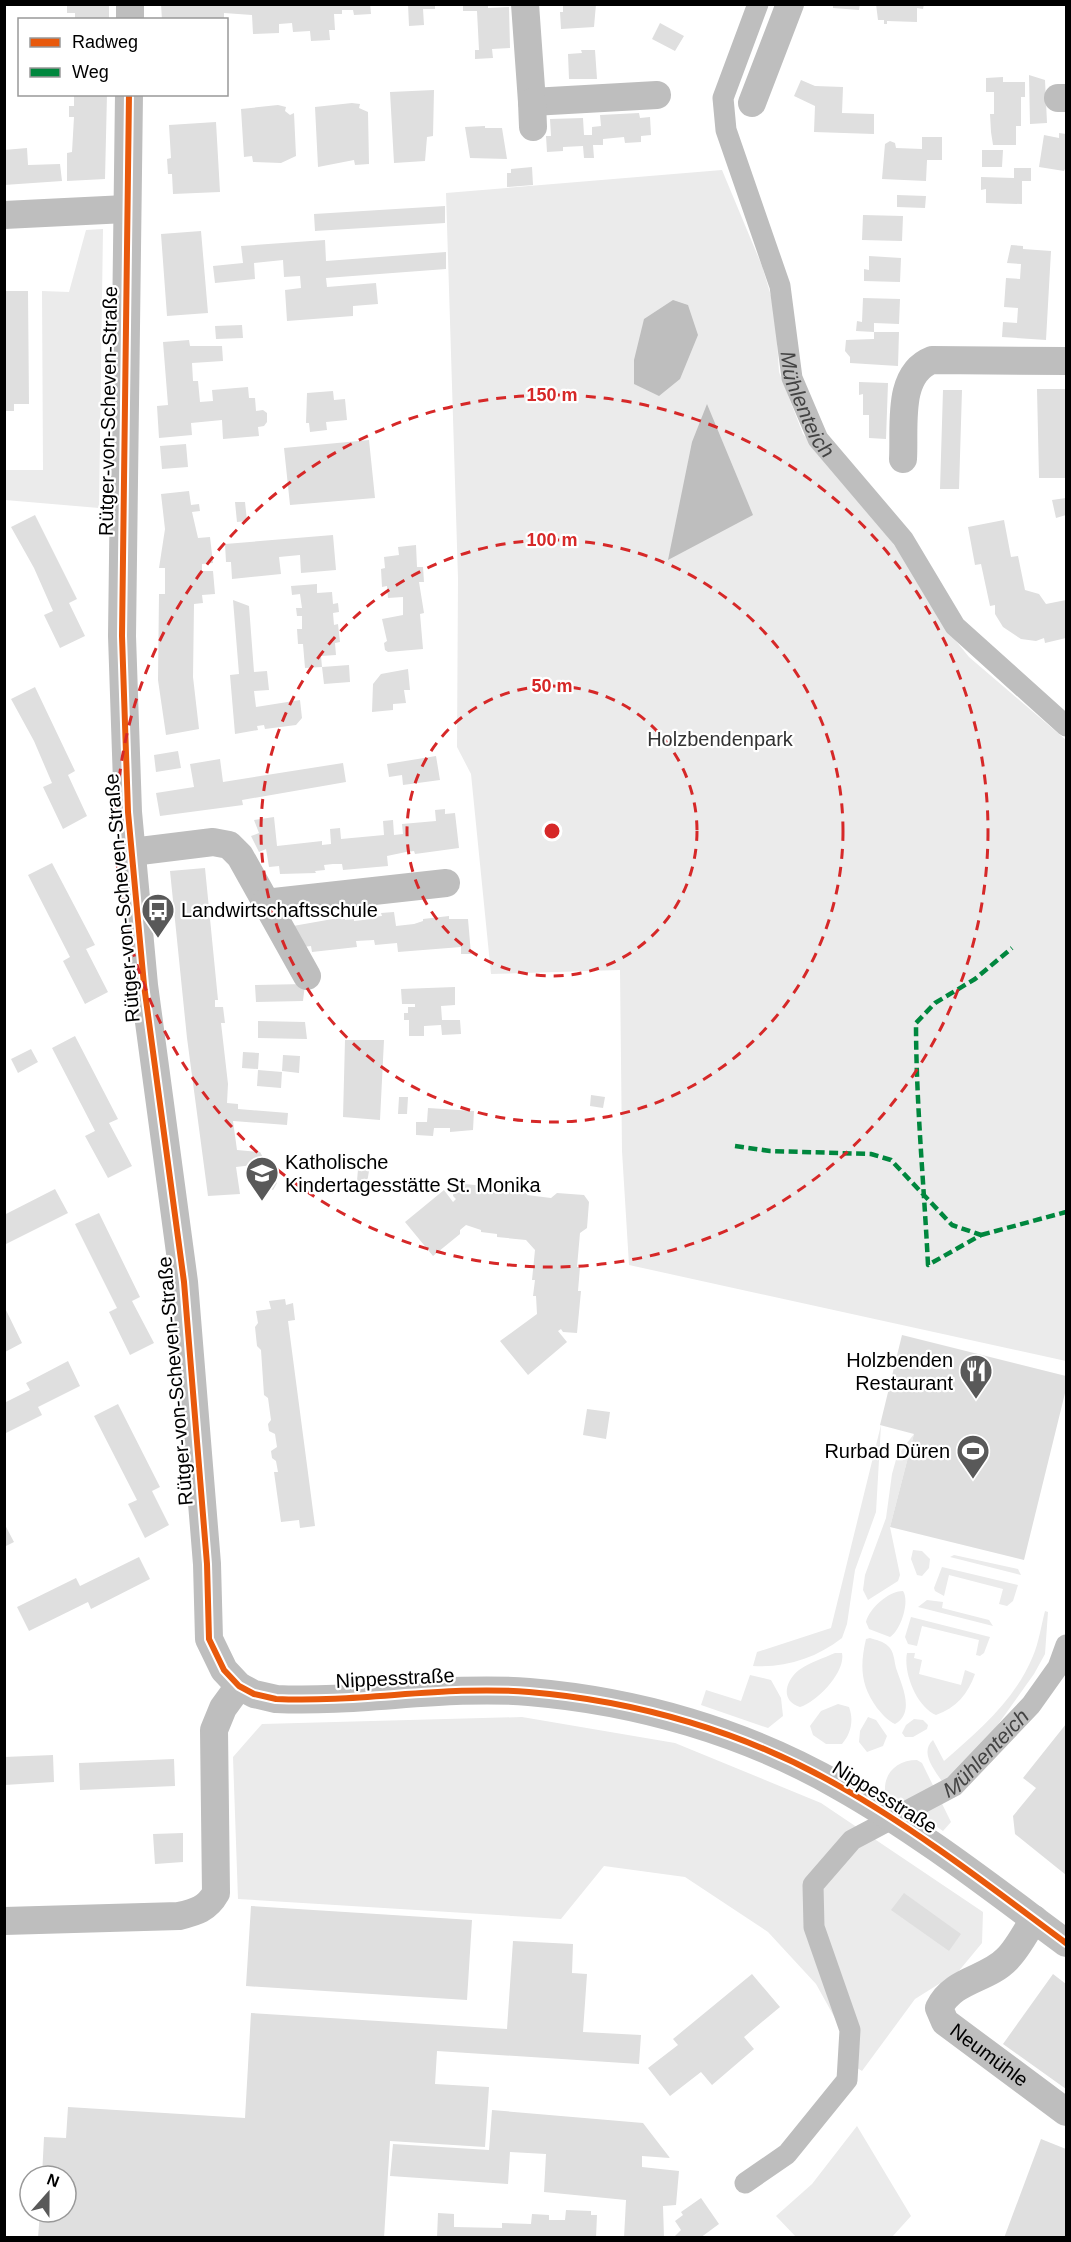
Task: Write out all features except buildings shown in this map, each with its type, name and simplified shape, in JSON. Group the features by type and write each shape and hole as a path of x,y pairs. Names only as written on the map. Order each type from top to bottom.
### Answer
{"street":[{"path":"525,4 533,114 657,95"},
{"path":"752,103 790,4"},
{"name":"Rütger-von-Scheven-Straße","path":"129,96 122,654 132,852 144,985 184,1282 206,1552 209,1638 224,1670 239,1686"},
{"path":"4,215 126,209"},
{"path":"903,459 907,385 913,372 921,364 932,360 1066,361"},
{"name":"Rütger-von-Scheven-Straße","path":"132,852 213,842 229,845 240,856 307,976"},
{"path":"265,903 446,883"},
{"path":"4,1921 179,1916 198,1912 210,1904 216,1893 214,1730 223,1708 239,1686"},
{"name":"Nippesstraße","path":"239,1686 254,1694 285,1700 478,1691 529,1692 611,1704 685,1721 747,1742 818,1774 893,1820 1066,1943"},
{"name":"Neumühle","path":"1034,1919 1006,1960 958,1986 945,1996 939,2008 945,2022 1066,2112"}],"green space":[{"name":"Holzbendenpark","path":"722,170 762,266 775,309 779,372 803,434 877,522 920,580 947,630 969,657 1066,740 1066,1361 629,1265 622,1151 620,970 491,974 471,774 457,747 458,578 446,193"},
{"path":"103,229 99,508 5,500 5,470 43,470 42,291 69,292 86,230"},
{"path":"881,1425 876,1512 855,1570 847,1624 842,1638 822,1651 800,1660 777,1665 753,1666 757,1652 831,1628"},
{"path":"914,1434 890,1527 900,1575 898,1581 868,1600 863,1590 865,1575 886,1518 892,1474 897,1456"},
{"path":"913,1550 922,1551 930,1559 929,1568 922,1576 917,1575 911,1559"},
{"path":"954,1555 1018,1569 1021,1575 950,1557"},
{"path":"942,1567 1018,1585 1013,1601 1007,1606 999,1604 1003,1589 949,1575 944,1596 934,1588"},
{"path":"903,1591 905,1608 901,1622 894,1633 890,1637 869,1629 866,1622 875,1606 885,1597"},
{"path":"927,1600 943,1602 942,1608 989,1620 993,1626 918,1607"},
{"path":"1045,1611 1048,1612 1045,1654 1034,1674 984,1744 959,1774 943,1783 930,1762 929,1745 933,1740 944,1761 995,1714 1016,1687 1033,1656"},
{"path":"911,1617 990,1637 984,1653 980,1656 976,1655 979,1640 922,1626 917,1646 908,1644 905,1637"},
{"path":"870,1638 886,1644 893,1653 906,1705 901,1719 895,1724 877,1708 864,1683 863,1658 866,1639"},
{"path":"835,1653 842,1653 840,1669 822,1693 800,1707 789,1700 788,1685 794,1675 808,1665"},
{"path":"907,1653 915,1653 914,1658 922,1660 919,1674 961,1685 965,1670 975,1674 969,1688 950,1708 936,1715 929,1711 917,1697 909,1679"},
{"path":"750,1675 771,1680 781,1698 783,1716 768,1728 701,1705 706,1690 741,1701"},
{"path":"838,1704 849,1707 851,1722 849,1731 842,1744 826,1744 813,1735 810,1726 821,1711"},
{"path":"522,1717 675,1743 821,1803 983,1912 982,1943 958,1972 915,1999 862,2071 849,2063 846,2038 816,1984 768,1932 685,1877 604,1866 561,1919 238,1899 233,1757 262,1724"},
{"path":"868,1717 876,1720 887,1736 883,1746 867,1752 859,1742 860,1731"},
{"path":"914,1719 923,1720 928,1725 927,1729 913,1737 905,1737 902,1733 906,1725"},
{"path":"917,1760 922,1763 951,1822 943,1831 885,1791 887,1778 894,1768 904,1762"},
{"path":"857,2126 911,2216 892,2237 796,2237 776,2216 812,2184"}],"shaded area":[{"path":"673,300 688,305 698,335 680,379 659,396 634,384 634,360 644,319"},
{"path":"707,404 753,515 668,560 692,442"}],"waterway":[{"name":"Mühlenteich","path":"758,4 723,98 726,130 780,286 792,378 818,439 903,539 955,626 1066,726"},
{"name":"Mühlenteich","path":"745,2183 787,2154 847,2080 850,2030 814,1927 813,1885 852,1840 954,1786 1031,1705 1058,1667 1066,1645"}],"marked path":[{"path":"735,1146 770,1151 871,1154 891,1160 952,1225 981,1235 928,1265 924,1204 922,1174 920,1144 916,1023 935,1003 975,979 1012,948"},
{"path":"981,1235 1066,1212"}],"cycle path":[{"path":"129,96 122,636 128,812 144,985 184,1282 207,1564 209,1639 224,1670 239,1686 254,1694 276,1699 339,1699 497,1690 569,1696 650,1711 689,1722 766,1750 803,1767 869,1803 927,1841 1066,1943"}],"place":[{"name":"Landwirtschaftsschule","path":"158,939"},
{"name":"Katholische Kindertagesstätte St. Monika","path":"262,1202"},
{"name":"Holzbenden Restaurant","path":"976,1400"},
{"name":"Rurbad Düren","path":"973,1480"}]}
